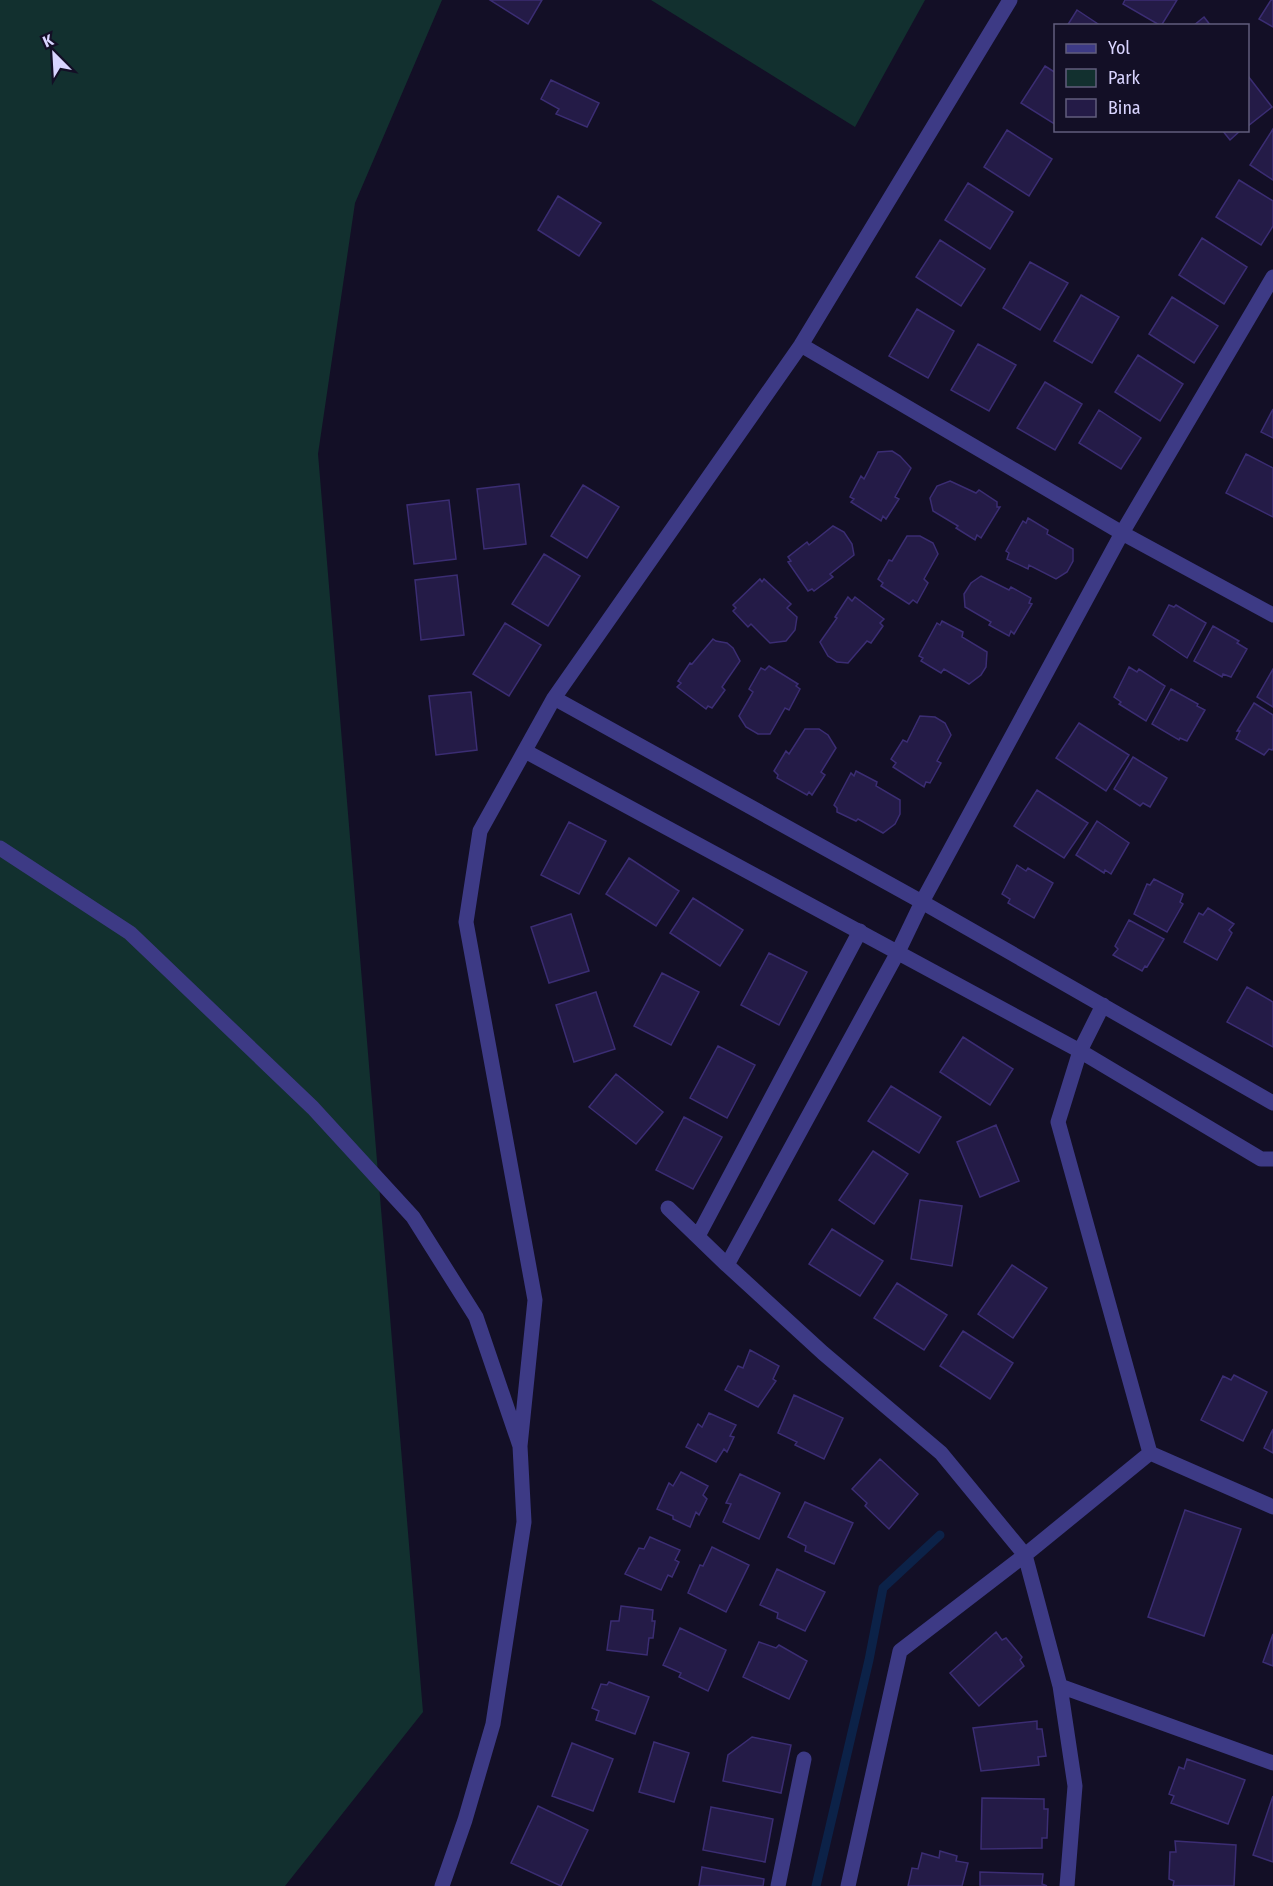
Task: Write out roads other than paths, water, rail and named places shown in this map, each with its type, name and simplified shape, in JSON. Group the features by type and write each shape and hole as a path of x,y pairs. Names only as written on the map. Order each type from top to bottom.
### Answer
{"street":[{"path":"442,1886 465,1820 493,1724 524,1522 520,1446 535,1300 466,922 480,831 554,698 801,345 1010,0"},
{"path":"727,1265 898,952 922,902 1122,533 1273,277"},
{"path":"801,345 1122,533 1273,615"},
{"path":"554,698 922,902 1273,1103"},
{"path":"525,751 1080,1052 1261,1159 1273,1159"},
{"path":"0,848 130,933 313,1108 413,1217 476,1317 520,1446"},
{"path":"698,1236 860,931"},
{"path":"1103,1005 1080,1052 1058,1122 1150,1453"},
{"path":"668,1208 824,1353 941,1453 1025,1555 1060,1686 1075,1786 1067,1886"},
{"path":"1150,1453 1273,1508"},
{"path":"848,1886 900,1651 1025,1555 1150,1453"},
{"path":"1060,1686 1273,1763"},
{"path":"778,1886 804,1759"}],"waterway":[{"path":"816,1886 869,1660 883,1588 940,1535"}]}
